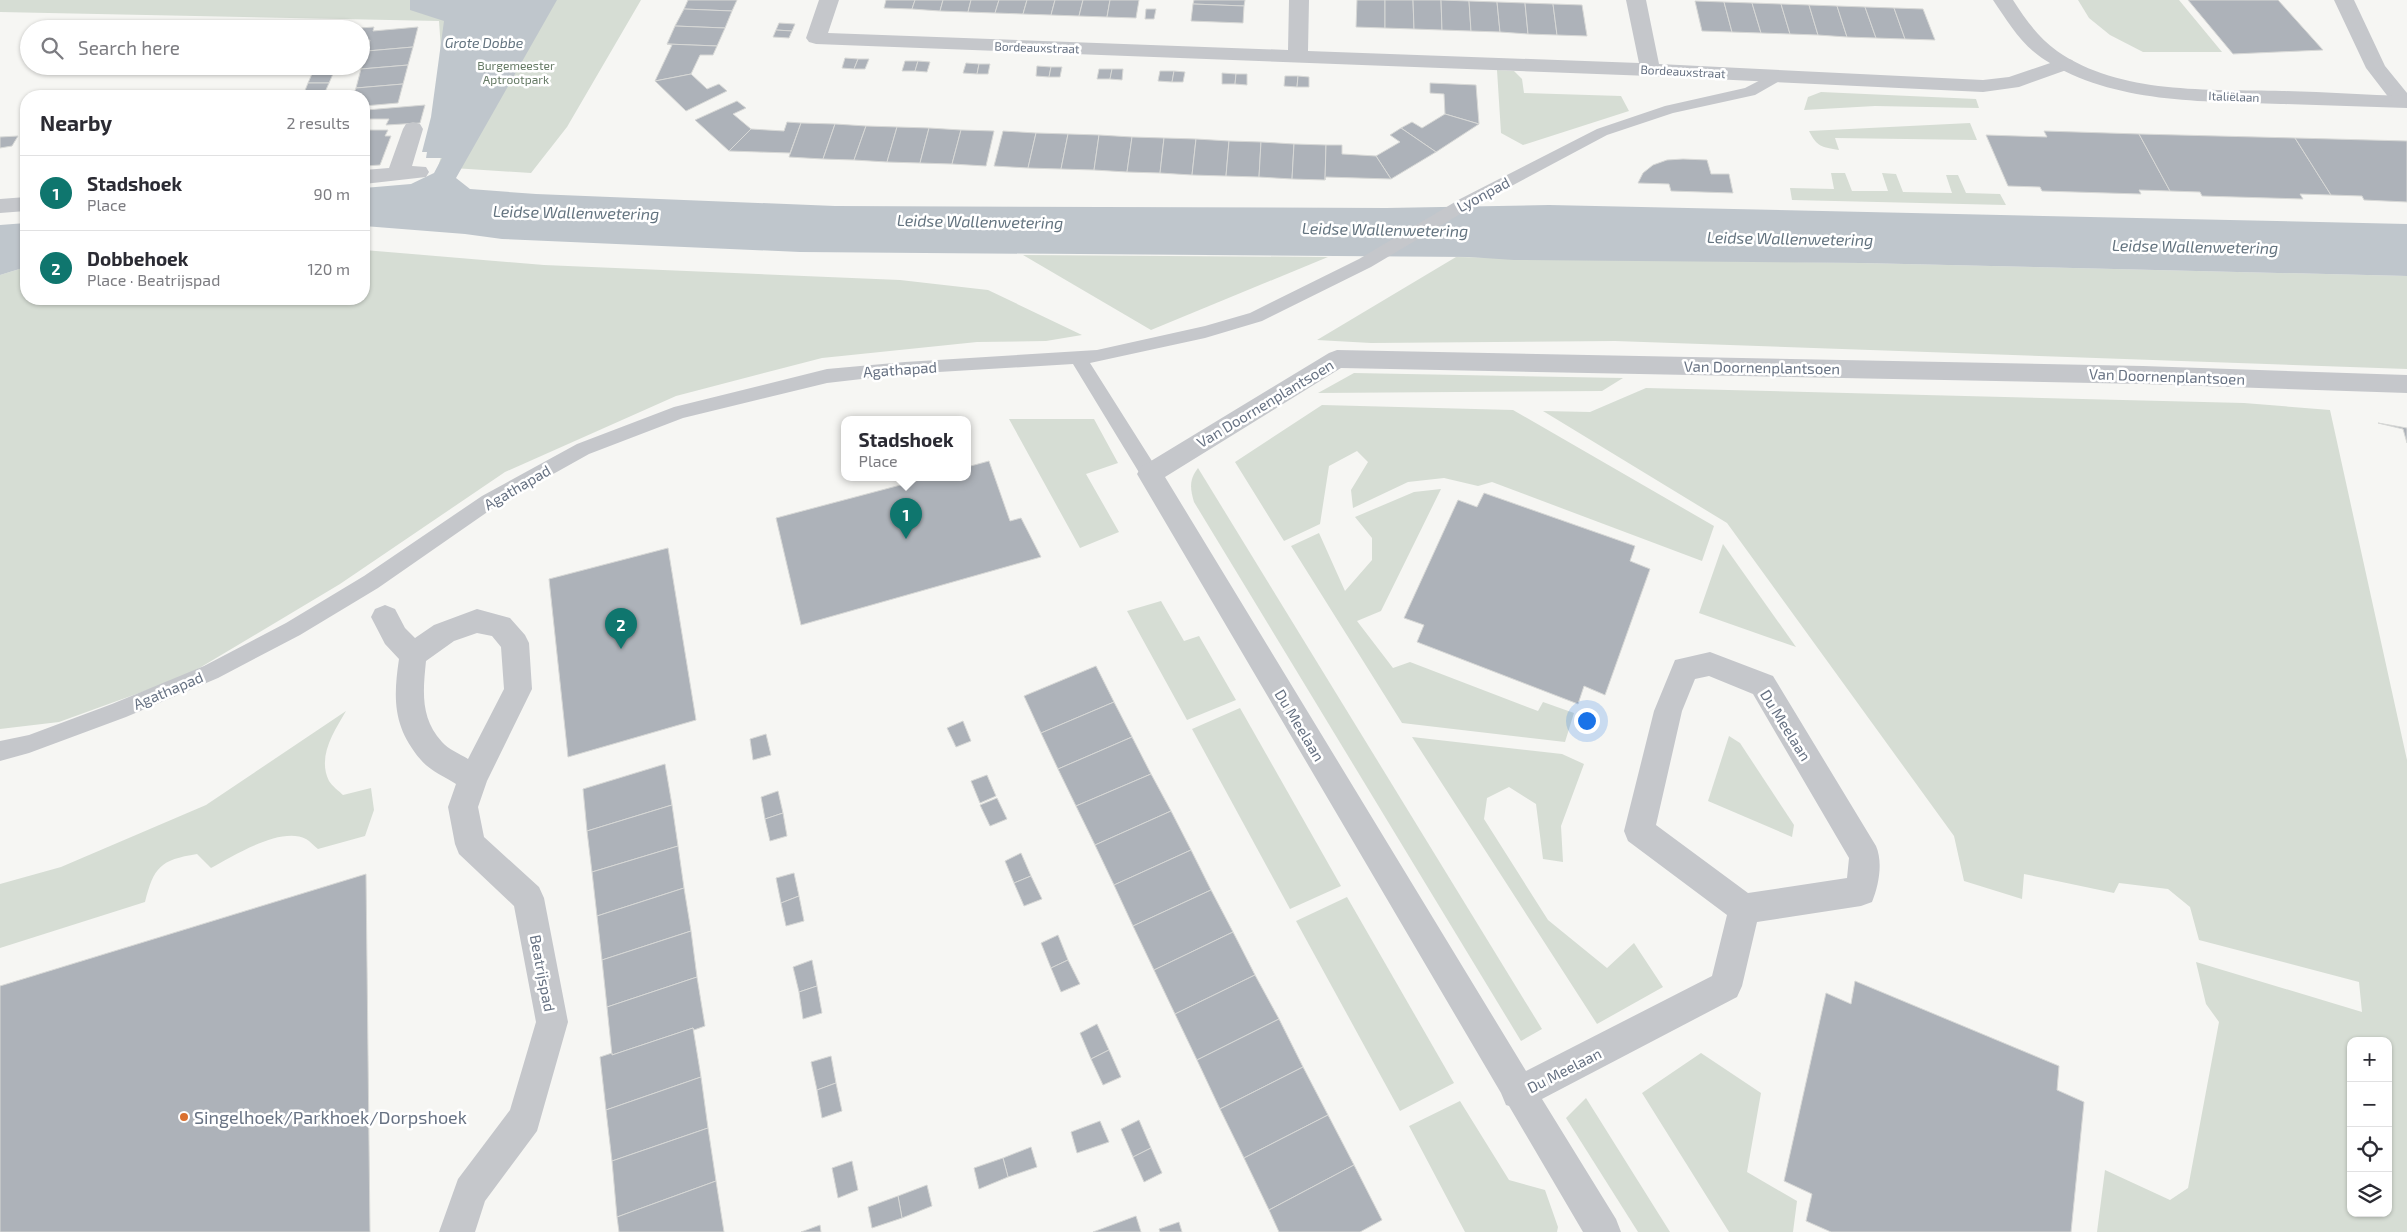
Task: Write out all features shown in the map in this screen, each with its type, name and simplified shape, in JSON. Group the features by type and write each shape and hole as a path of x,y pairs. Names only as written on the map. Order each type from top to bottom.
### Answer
{"street":[{"name":"Bordeauxstraat","path":"829,0 816,38 1298,58 1650,70 1998,86 2065,64"},
{"path":"1298,58 1299,0"},
{"path":"1636,0 1650,70"},
{"name":"Italiëlaan","path":"2003,0 2024,33 2065,64 2102,80 2149,91 2405,102"},
{"path":"2344,0 2351,11 2376,68 2405,102"},
{"path":"370,176 408,173 413,130"},
{"path":"0,206 20,204"},
{"name":"Van Doornenplantsoen","path":"1150,474 1337,359 2143,375 2407,384"},
{"name":"Du Meelaan","path":"1150,474 1518,1093 1603,1232"},
{"path":"385,618 399,641 413,655 410,679 411,719 432,752 473,779"},
{"name":"Beatrijspad","path":"413,655 444,633 477,621 500,626 515,644 518,688 473,779 463,807 470,844 528,898 552,1022 525,1119 470,1191 457,1232"},
{"name":"Du Meelaan","path":"1710,664 1763,686 1865,856 1861,891 1744,909 1639,831 1668,711 1686,669 1710,664"},
{"name":"Du Meelaan","path":"1518,1093 1726,986 1744,909"}],"lane":[{"name":"Lyonpad","path":"1078,358 1120,352 1205,332 1256,317 1365,263 1466,203 1602,132 1670,109 1750,92 1778,76"},
{"name":"Du Meelaan","path":"1078,358 1150,474"},
{"name":"Agathapad","path":"0,751 29,744 119,711 211,672 313,617 371,582 489,501 583,449 680,412 827,376 905,368 1078,358"}],"green space":[{"name":"Burgemeester Aptrootpark","path":"0,0 641,0 567,127 531,173 438,167 447,137 439,21 0,12"},
{"path":"2078,0 2179,0 2222,52 2143,52 2110,35 2089,18"},
{"path":"1497,70 1514,71 1522,79 1524,93 1621,96 1629,111 1523,145 1501,133"},
{"path":"1821,92 1976,99 1979,108 1875,106 1804,110 1808,97"},
{"path":"1970,123 1977,140 1835,138 1839,150 1821,145 1809,131"},
{"path":"1831,173 1845,173 1852,191 1888,191 1882,173 1896,174 1903,192 1952,193 1946,175 1958,175 1966,193 2000,194 2006,205 1792,200 1790,188 1834,189"},
{"path":"370,250 544,265 900,280 988,290 1082,335 1046,341 977,342 822,358 676,396 505,472 340,584 186,676 59,722 0,729 0,275 20,269 20,305 370,305"},
{"path":"1023,255 1328,257 1151,330"},
{"path":"1456,257 1861,263 2407,276 2407,369 1615,341 1371,343 1317,340"},
{"path":"1354,373 1623,378 1602,391 1318,393"},
{"path":"1646,388 2244,403 2330,410 2407,760 2407,1232 2097,1232 2105,1170 2170,1200 2188,1188 2219,1022 2206,1004 2196,962 2362,1012 2359,982 2199,940 2190,907 2168,889 2119,883 2114,893 2024,874 2022,899 1964,881 1954,836 1727,523 1543,411 1590,412"},
{"path":"1322,405 1513,410 1714,526 1702,561 1492,482 1478,486 1444,478 1408,482 1353,508 1351,490 1368,462 1357,451 1329,466 1320,524 1284,541 1235,462"},
{"path":"1009,419 1094,419 1118,463 1086,474 1119,532 1080,548"},
{"path":"1198,468 1542,1029 1521,1041 1194,502 1191,484"},
{"path":"1441,489 1381,611 1357,621 1393,668 1410,662 1538,711 1543,702 1574,713 1565,742 1402,723 1291,546 1319,533 1345,591 1372,560 1372,538 1355,517 1414,492"},
{"path":"1723,544 1796,647 1699,613"},
{"path":"1161,601 1184,641 1199,636 1236,700 1187,720 1127,611"},
{"path":"1240,708 1341,886 1290,909 1192,729"},
{"path":"346,711 328,744 325,762 326,772 330,783 343,795 371,788 374,810 365,836 318,849 306,839 296,836 284,836 257,844 211,868 197,854 175,859 160,867 148,890 145,902 0,948 0,884 61,867 206,805"},
{"path":"1729,736 1740,743 1794,825 1792,837 1708,801"},
{"path":"1412,737 1562,754 1584,764 1561,826 1563,862 1543,859 1536,804 1509,787 1487,798 1484,819 1548,920 1607,968 1634,943 1663,987 1597,1024"},
{"path":"1347,897 1454,1083 1400,1111 1296,921"},
{"path":"1701,1053 1761,1093 1747,1172 1797,1201 1793,1232 1729,1232 1642,1093"},
{"path":"1586,1098 1670,1232 1638,1232 1566,1118"},
{"path":"1460,1101 1509,1180 1545,1190 1558,1227 1557,1232 1465,1232 1409,1126"}],"water":[{"path":"410,0 557,0 456,178 470,189 536,194 835,206 1386,208 1549,205 2407,224 2407,276 1861,263 1514,260 1469,257 800,252 502,239 370,226 370,187 411,184 434,173 442,158 426,158 427,152 422,152 431,117 444,21 410,10"},
{"path":"20,223 20,269 0,275 0,225"}],"building":[{"path":"688,0 737,0 732,11 684,9"},
{"path":"886,0 915,0 912,9 884,8"},
{"path":"915,0 943,0 940,11 912,9"},
{"path":"943,0 971,0 968,12 940,11"},
{"path":"971,0 999,0 995,13 968,12"},
{"path":"999,0 1027,0 1023,14 995,13"},
{"path":"1027,0 1055,0 1051,15 1023,14"},
{"path":"1055,0 1083,0 1079,16 1051,15"},
{"path":"1083,0 1110,0 1107,17 1079,16"},
{"path":"1110,0 1139,0 1136,18 1107,17"},
{"path":"1194,0 1245,0 1244,6 1193,4"},
{"path":"1357,0 1385,0 1385,28 1356,27"},
{"path":"1385,0 1413,0 1414,29 1385,28"},
{"path":"1413,0 1441,0 1442,30 1414,29"},
{"path":"1441,0 1469,1 1471,31 1442,30"},
{"path":"2188,0 2278,0 2323,50 2233,54"},
{"path":"1469,1 1497,2 1500,32 1471,31"},
{"path":"1695,1 1724,2 1732,32 1702,31"},
{"path":"1497,2 1525,3 1528,34 1500,32"},
{"path":"1724,2 1752,3 1761,33 1732,32"},
{"path":"1525,3 1553,4 1557,35 1528,34"},
{"path":"1752,3 1781,4 1790,34 1761,33"},
{"path":"1193,4 1244,6 1243,23 1191,21"},
{"path":"1553,4 1582,5 1587,36 1557,35"},
{"path":"1781,4 1809,5 1818,35 1790,34"},
{"path":"1809,5 1837,6 1847,37 1818,35"},
{"path":"1837,6 1865,7 1876,38 1847,37"},
{"path":"1865,7 1894,8 1905,39 1876,38"},
{"path":"1894,8 1923,9 1935,40 1905,39"},
{"path":"684,9 732,11 725,28 675,26"},
{"path":"1146,9 1156,9 1154,19 1145,19"},
{"path":"779,23 795,24 792,31 776,30"},
{"path":"675,26 725,28 717,46 667,44"},
{"path":"370,27 374,27 373,31 418,27 413,47 370,51"},
{"path":"776,30 792,31 789,38 773,37"},
{"path":"667,44 717,46 713,55 700,55 691,74 655,81 672,45"},
{"path":"413,47 408,65 370,68 370,51"},
{"path":"845,58 858,59 854,69 842,68"},
{"path":"858,59 869,59 865,69 854,69"},
{"path":"905,61 918,61 915,71 902,71"},
{"path":"918,61 930,62 927,72 915,71"},
{"path":"966,63 979,64 977,74 963,73"},
{"path":"979,64 990,64 988,74 977,74"},
{"path":"408,65 403,84 356,88 359,75 370,75 370,68"},
{"path":"1037,66 1051,67 1049,77 1036,76"},
{"path":"1051,67 1062,67 1060,77 1049,77"},
{"path":"1099,69 1112,69 1110,79 1097,79"},
{"path":"1112,69 1123,69 1122,80 1110,79"},
{"path":"1160,71 1174,71 1172,82 1158,81"},
{"path":"1174,71 1185,72 1183,82 1172,82"},
{"path":"1222,73 1236,74 1235,84 1222,84"},
{"path":"691,74 707,89 719,84 727,91 686,111 655,81"},
{"path":"1236,74 1247,74 1247,85 1235,84"},
{"path":"312,75 332,75 329,83 308,83"},
{"path":"1285,76 1298,76 1297,87 1284,86"},
{"path":"1298,76 1309,77 1309,87 1297,87"},
{"path":"308,83 329,83 326,90 305,90"},
{"path":"1430,83 1476,85 1479,124 1445,114 1444,94 1430,93"},
{"path":"403,84 398,103 370,105 370,90 355,90 356,88"},
{"path":"737,101 746,108 733,114 751,129 729,151 695,120"},
{"path":"425,105 420,123 386,125 389,119 370,119 370,110"},
{"path":"1445,114 1479,124 1436,152 1401,128 1412,122 1422,128"},
{"path":"787,122 801,123 790,153 729,151 751,129 784,131"},
{"path":"801,123 835,124 823,159 789,157"},
{"path":"835,124 866,126 854,160 823,159"},
{"path":"866,126 897,127 887,162 854,160"},
{"path":"897,127 929,128 920,163 887,162"},
{"path":"929,128 961,130 952,164 920,163"},
{"path":"1401,128 1436,152 1391,179 1376,156 1400,142 1390,135"},
{"path":"370,130 388,130 385,136 391,136 380,165 370,166"},
{"path":"961,130 994,131 986,166 952,164"},
{"path":"1003,131 1036,133 1028,168 994,166"},
{"path":"2044,131 2139,134 2170,191 2139,190 2141,194 2042,191 2040,187 2008,186 1986,135 2047,137"},
{"path":"1036,133 1068,134 1061,169 1028,168"},
{"path":"1068,134 1099,135 1094,170 1061,169"},
{"path":"2139,134 2295,138 2331,195 2300,194 2303,199 2202,196 2200,192 2170,191"},
{"path":"1099,135 1132,137 1127,172 1094,170"},
{"path":"18,136 12,146 0,148 0,137"},
{"path":"1132,137 1164,138 1160,173 1127,172"},
{"path":"1164,138 1196,139 1192,175 1160,173"},
{"path":"2295,138 2407,141 2407,202 2364,200 2362,196 2331,195"},
{"path":"1196,139 1229,141 1226,176 1192,175"},
{"path":"1229,141 1261,142 1259,177 1226,176"},
{"path":"1261,142 1294,144 1292,179 1259,177"},
{"path":"1294,144 1326,145 1325,180 1292,179"},
{"path":"1326,145 1342,145 1342,154 1376,156 1391,179 1326,177 1325,180"},
{"path":"1667,160 1707,160 1711,174 1729,174 1733,193 1671,191 1669,184 1638,183 1643,173 1653,165"},
{"path":"2378,423 2407,428 2407,443 2403,429"},
{"path":"989,461 1010,521 1021,518 1041,557 801,625 776,518 916,481 971,481 971,466"},
{"path":"1484,493 1635,546 1630,561 1650,569 1605,695 1584,686 1578,704 1417,642 1424,625 1404,618 1458,500 1477,507"},
{"path":"668,548 696,720 568,757 549,579"},
{"path":"1096,666 1114,702 1041,733 1024,696"},
{"path":"1114,702 1132,737 1058,769 1041,733"},
{"path":"963,721 971,741 956,747 947,728"},
{"path":"766,734 771,755 753,760 750,739"},
{"path":"1132,737 1151,774 1076,806 1058,769"},
{"path":"665,764 672,805 587,831 583,789"},
{"path":"1151,774 1171,811 1095,845 1076,806"},
{"path":"987,775 996,796 980,803 971,781"},
{"path":"778,791 783,813 765,819 761,797"},
{"path":"997,798 1007,819 990,826 980,805"},
{"path":"672,805 678,846 592,872 587,831"},
{"path":"1171,811 1191,850 1114,885 1095,845"},
{"path":"783,813 787,836 770,841 765,819"},
{"path":"678,846 684,888 597,916 592,872"},
{"path":"1191,850 1211,890 1133,926 1114,885"},
{"path":"1021,853 1031,876 1014,883 1005,861"},
{"path":"794,873 799,896 781,903 776,878"},
{"name":"Singelhoek/Parkhoek/Dorpshoek","path":"366,874 370,1232 0,1232 0,986"},
{"path":"1031,876 1042,899 1024,906 1014,883"},
{"path":"684,888 691,931 602,960 597,916"},
{"path":"1211,890 1233,932 1154,970 1133,926"},
{"path":"799,896 804,921 786,926 781,903"},
{"path":"691,931 697,977 607,1007 602,960"},
{"path":"1233,932 1255,975 1175,1014 1154,970"},
{"path":"1058,935 1068,960 1051,968 1041,943"},
{"path":"812,960 817,986 799,992 793,967"},
{"path":"1068,960 1080,984 1061,992 1051,968"},
{"path":"1255,975 1279,1019 1197,1060 1175,1014"},
{"path":"697,977 705,1026 694,1030 693,1028 612,1055 607,1007"},
{"path":"1855,981 2059,1066 2057,1090 2084,1102 2071,1232 1831,1232 1806,1221 1812,1194 1784,1181 1826,993 1851,1004"},
{"path":"817,986 822,1013 803,1019 799,992"},
{"path":"1279,1019 1303,1067 1220,1109 1197,1060"},
{"path":"1097,1024 1109,1050 1091,1059 1080,1033"},
{"path":"693,1028 701,1077 606,1110 600,1057 612,1053 612,1055"},
{"path":"1109,1050 1121,1077 1103,1085 1091,1059"},
{"path":"831,1056 836,1083 817,1090 811,1062"},
{"path":"1303,1067 1328,1115 1244,1158 1220,1109"},
{"path":"701,1077 708,1128 612,1161 606,1110"},
{"path":"836,1083 842,1111 822,1118 817,1090"},
{"path":"1328,1115 1354,1165 1269,1210 1244,1158"},
{"path":"1139,1120 1151,1148 1133,1157 1121,1129"},
{"path":"1100,1121 1109,1142 1077,1153 1071,1132"},
{"path":"708,1128 716,1181 617,1217 612,1161"},
{"path":"1031,1147 1037,1167 1008,1177 1003,1158"},
{"path":"1151,1148 1162,1173 1144,1182 1133,1157"},
{"path":"1003,1158 1008,1177 979,1189 974,1168"},
{"path":"852,1161 858,1190 838,1198 832,1168"},
{"path":"1354,1165 1382,1220 1360,1232 1279,1232 1269,1210"},
{"path":"716,1181 724,1232 619,1232 617,1217"},
{"path":"927,1185 932,1206 902,1218 898,1196"},
{"path":"898,1196 902,1218 872,1228 868,1207"},
{"path":"1136,1216 1141,1232 1093,1232"},
{"path":"1179,1222 1182,1232 1160,1232 1159,1229"},
{"path":"820,1225 821,1232 801,1232"}],"place":[{"name":"Stadshoek","path":"906,539"},
{"name":"Dobbehoek","path":"621,649"},
{"name":"Singelhoek/Parkhoek/Dorpshoek","path":"184,1117"}],"water label":[{"name":"Grote Dobbe","path":"484,42"},
{"name":"Leidse Wallenwetering","path":"576,212"},
{"name":"Leidse Wallenwetering","path":"980,221"},
{"name":"Leidse Wallenwetering","path":"1385,229"},
{"name":"Leidse Wallenwetering","path":"1790,238"},
{"name":"Leidse Wallenwetering","path":"2195,246"}]}
